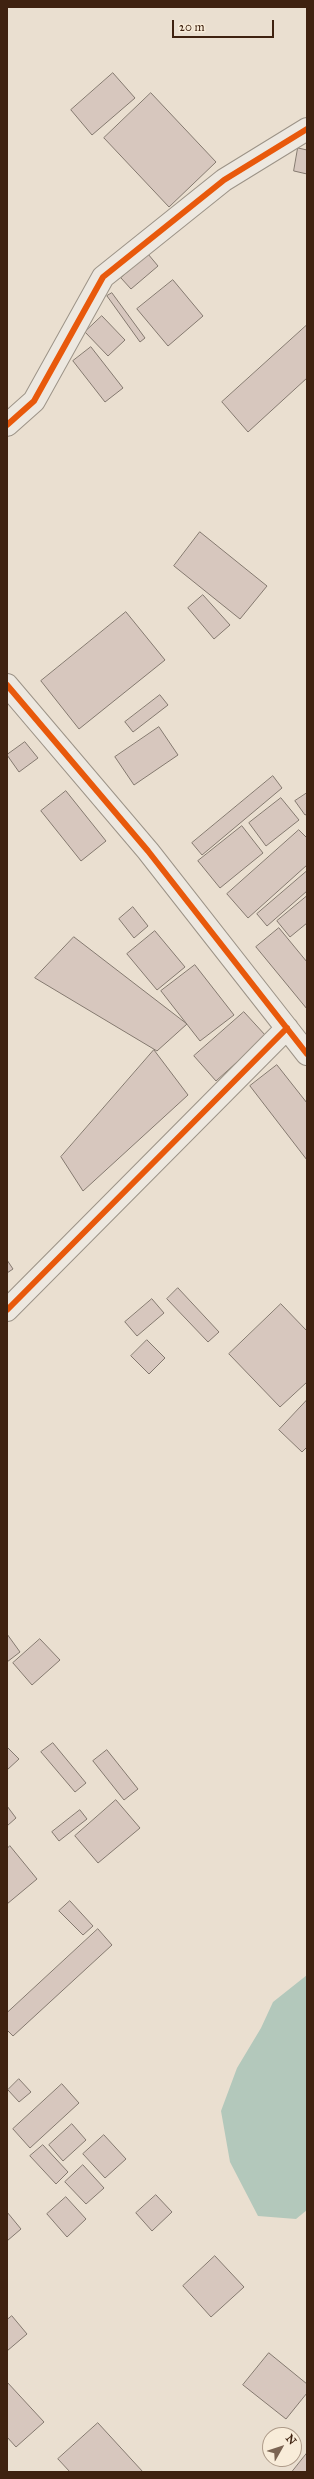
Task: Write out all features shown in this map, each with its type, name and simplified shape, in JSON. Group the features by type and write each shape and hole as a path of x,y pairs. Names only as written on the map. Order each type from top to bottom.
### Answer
{"street":[{"path":"7,425 34,401 103,277 224,180 307,129"},
{"path":"7,685 148,851 307,1054"},
{"path":"7,1310 287,1028"}],"shaded area":[{"path":"307,1975 307,2210 296,2219 258,2216 230,2162 221,2111 237,2068 261,2028 273,2002"}],"building":[{"path":"113,73 135,98 92,135 71,110"},
{"path":"151,93 216,162 169,207 104,138"},
{"path":"298,148 307,150 307,174 294,171"},
{"path":"148,254 158,266 131,289 121,278"},
{"path":"173,280 203,316 168,346 137,309"},
{"path":"112,293 145,338 140,342 107,296"},
{"path":"102,316 125,340 108,356 85,332"},
{"path":"307,325 307,378 248,432 222,402"},
{"path":"91,347 123,388 105,402 73,361"},
{"path":"200,532 267,586 240,619 174,566"},
{"path":"203,595 230,625 214,639 188,608"},
{"path":"126,612 165,660 79,729 41,681"},
{"path":"160,695 168,705 133,732 125,722"},
{"path":"159,727 178,755 134,785 115,757"},
{"path":"25,742 38,758 19,772 7,755"},
{"path":"273,776 282,788 202,855 192,843"},
{"path":"66,791 106,841 81,861 41,811"},
{"path":"307,793 307,814 305,815 295,801"},
{"path":"281,798 299,820 266,846 249,823"},
{"path":"242,826 263,853 220,888 198,861"},
{"path":"299,830 307,838 307,865 248,918 227,894"},
{"path":"307,871 307,891 267,926 257,914"},
{"path":"307,896 307,923 290,937 277,921"},
{"path":"133,907 148,926 134,938 119,919"},
{"path":"279,928 307,962 307,1009 256,947"},
{"path":"155,931 185,967 157,990 127,954"},
{"path":"74,937 187,1024 157,1051 35,978"},
{"path":"195,965 234,1015 200,1041 161,991"},
{"path":"244,1012 266,1036 216,1081 194,1056"},
{"path":"154,1050 188,1095 83,1191 61,1157"},
{"path":"277,1065 307,1103 307,1160 250,1086"},
{"path":"7,1260 13,1269 7,1273"},
{"path":"178,1288 219,1332 208,1342 167,1299"},
{"path":"152,1299 164,1313 137,1336 125,1322"},
{"path":"281,1304 307,1331 307,1382 280,1407 229,1354"},
{"path":"147,1340 165,1358 149,1374 131,1356"},
{"path":"307,1400 307,1447 302,1452 279,1430"},
{"path":"7,1634 20,1652 7,1662"},
{"path":"40,1639 60,1660 32,1685 13,1663"},
{"path":"53,1743 86,1783 75,1792 41,1752"},
{"path":"7,1747 19,1759 7,1770"},
{"path":"107,1750 138,1789 124,1800 93,1761"},
{"path":"116,1800 140,1828 98,1863 75,1836"},
{"path":"7,1806 16,1818 7,1826"},
{"path":"80,1810 87,1819 59,1841 52,1832"},
{"path":"10,1846 37,1879 7,1904 7,1849"},
{"path":"70,1901 93,1926 83,1935 59,1911"},
{"path":"98,1929 112,1945 13,2036 7,2030 7,2013"},
{"path":"19,2079 31,2092 19,2102 8,2090"},
{"path":"62,2084 79,2103 30,2148 13,2129"},
{"path":"72,2124 86,2140 63,2161 49,2145"},
{"path":"104,2135 126,2159 105,2178 83,2154"},
{"path":"43,2145 68,2172 56,2184 30,2156"},
{"path":"83,2165 104,2188 86,2204 65,2182"},
{"path":"156,2195 172,2212 152,2231 136,2213"},
{"path":"66,2197 86,2219 67,2237 47,2214"},
{"path":"7,2212 21,2229 7,2241"},
{"path":"215,2256 244,2287 211,2317 183,2286"},
{"path":"12,2316 27,2334 7,2351 7,2320"},
{"path":"269,2353 307,2384 307,2393 286,2419 243,2385"},
{"path":"7,2382 44,2422 16,2447 7,2437"},
{"path":"98,2423 143,2472 70,2472 58,2459"},
{"path":"307,2453 307,2472 292,2472 296,2467 302,2467 302,2459"}],"cycle path":[{"path":"7,425 34,401 103,277 224,180 307,129"},
{"path":"7,685 148,851 307,1054"},
{"path":"7,1310 287,1028"}]}
